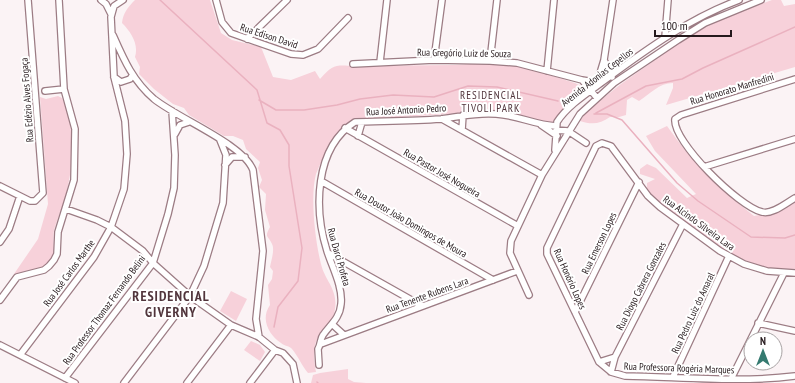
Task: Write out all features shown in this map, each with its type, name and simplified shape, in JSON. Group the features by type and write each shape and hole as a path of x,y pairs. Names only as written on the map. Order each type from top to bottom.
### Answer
{"street":[{"name":"Rua Edézio Alves Fogaça","path":"20,196 30,201 35,201 42,193 28,0"},
{"path":"0,300 18,277 35,273 49,266 57,254 58,232 74,180 76,140 72,117 64,89 59,0"},
{"path":"101,0 111,14"},
{"name":"Rua José Carlos Marthe","path":"20,355 94,257 111,227 124,189 127,154 125,121 112,65 111,14 112,2 122,0"},
{"name":"Rua Edison David","path":"216,0 226,28 231,33 291,54 308,53 318,49 348,18"},
{"path":"247,39 287,0"},
{"path":"380,62 387,0"},
{"path":"434,60 442,0"},
{"path":"490,61 497,0"},
{"path":"547,71 554,0"},
{"path":"582,80 594,82 598,80 604,60 612,0"},
{"path":"665,36 668,0"},
{"name":"Avenida Adonias Cepellos","path":"556,131 560,118 590,91 665,36 710,12 739,0"},
{"name":"Avenida Adonias Cepellos","path":"528,294 510,253 511,241 542,175 580,114 614,83 705,23 761,0"},
{"path":"260,27 258,35 263,43"},
{"path":"112,33 132,76 155,100 241,152 253,170 263,250 256,319 259,337"},
{"name":"Rua Gregório Luiz de Souza","path":"353,64 434,60 490,61 517,63 582,80"},
{"path":"604,60 614,83"},
{"path":"112,65 119,61 125,61"},
{"path":"114,76 121,82 128,81 132,76"},
{"name":"Rua Honorato Manfredini","path":"704,167 676,131 674,124 675,119 688,113 795,79"},
{"path":"582,80 597,98"},
{"path":"45,91 64,89"},
{"name":"Rua Professor Thomaz Fernando Belini","path":"65,378 153,263 168,214 174,188 174,134 172,111"},
{"name":"Rua José Antonio Pedro","path":"345,128 355,122 442,119 463,115 495,113 520,117 556,131 568,131 586,143"},
{"path":"462,130 463,115"},
{"path":"442,119 542,175"},
{"path":"174,134 180,125 190,122"},
{"path":"358,136 362,122"},
{"name":"Rua José Antonio Pedro","path":"541,124 556,131"},
{"name":"Rua Pastor José Nogueira","path":"345,128 518,226"},
{"name":"Rua Darci Profeta","path":"319,365 318,349 321,344 322,336 333,325 341,304 340,290 321,230 321,181 326,161 345,128"},
{"path":"555,153 556,131"},
{"path":"795,138 704,167 737,199 763,213 773,210 795,198"},
{"path":"124,383 190,296 204,266 216,231 223,203 225,150 220,140"},
{"name":"Rua Alcindo Silveira Lara","path":"596,146 602,143 611,146 648,196 660,207 729,256 744,264 784,273 795,273"},
{"name":"Rua Honório Lopes","path":"596,146 547,248 548,254 599,362 611,372"},
{"path":"225,166 232,157 245,157"},
{"name":"Rua Doutor João Domingos de Moura","path":"321,181 493,280"},
{"name":"Rua Emerson Lopes","path":"575,312 638,182"},
{"path":"0,186 20,196 9,229 0,242"},
{"path":"66,209 97,220 111,227 143,251 153,263 190,296 230,325 259,337 275,350 289,358 293,364 297,383"},
{"name":"Rua Diogo Cabrera Gonzales","path":"611,372 615,357 683,224"},
{"path":"328,253 422,306"},
{"name":"Rua Pedro Luiz do Amaral","path":"673,377 729,256"},
{"name":"Rua Tenente Rubens Lara","path":"321,344 517,271"},
{"path":"731,379 784,273"},
{"path":"758,323 795,331"},
{"path":"187,383 230,325"},
{"path":"333,325 344,335"},
{"path":"0,345 75,383"},
{"path":"250,383 275,350"},
{"path":"599,362 615,357"},
{"name":"Rua Professora Rogéria Marques","path":"611,372 625,376 731,379 795,376"}],"shaded area":[{"path":"135,0 210,0 221,33 232,40 261,47 273,77 291,80 315,71 320,79 328,70 335,66 455,65 485,63 517,65 575,83 587,89 586,94 561,113 551,124 521,115 495,111 354,120 343,127 323,158 314,183 313,206 315,231 321,264 335,296 335,309 333,317 320,333 316,341 314,359 316,372 308,373 291,348 277,340 267,326 266,316 270,305 268,285 272,279 273,271 270,267 273,249 267,236 270,227 265,210 266,194 259,187 262,180 258,168 260,162 246,149 243,140 233,136 224,136 189,115 184,108 173,104 154,89 139,74 140,67 135,57 135,43 131,34 122,23 126,10"},
{"path":"772,0 781,0 784,6 795,4 795,67 666,105 673,88 673,83 668,83 655,89 639,101 632,97 627,100 626,115 610,117 596,123 580,121 587,111 621,84 686,38 715,22"},
{"path":"58,96 62,98 70,122 72,160 65,198 54,230 54,249 52,258 44,267 14,274 38,239 48,204 40,97 46,99"},
{"path":"667,126 696,163 730,196 754,216 783,210 795,202 795,269 783,270 762,268 737,259 718,247 670,211 647,190 647,183 655,179 640,174 640,169 647,164 656,168 687,198 696,194 655,151 646,136"},
{"path":"231,291 247,299 236,321 220,311"},
{"path":"251,341 260,345 265,352 260,361 244,350"},
{"path":"348,369 348,379 354,382 366,383 311,383 313,375"}],"waterway":[{"path":"160,0 257,90 267,123 280,130 289,145 289,166 302,248 298,281 278,307 274,327"},
{"path":"596,113 646,86 682,79 703,68 795,27"},
{"path":"259,100 276,110 304,110 337,105 360,99 393,95 434,97 468,86 497,87 558,101"},
{"path":"594,114 607,114 622,120 677,183 698,201 751,237 785,238 795,235"}],"district":[{"name":"RESIDENCIAL TIVOLI PARK","path":"491,101"},
{"name":"RESIDENCIAL GIVERNY","path":"171,304"}]}
